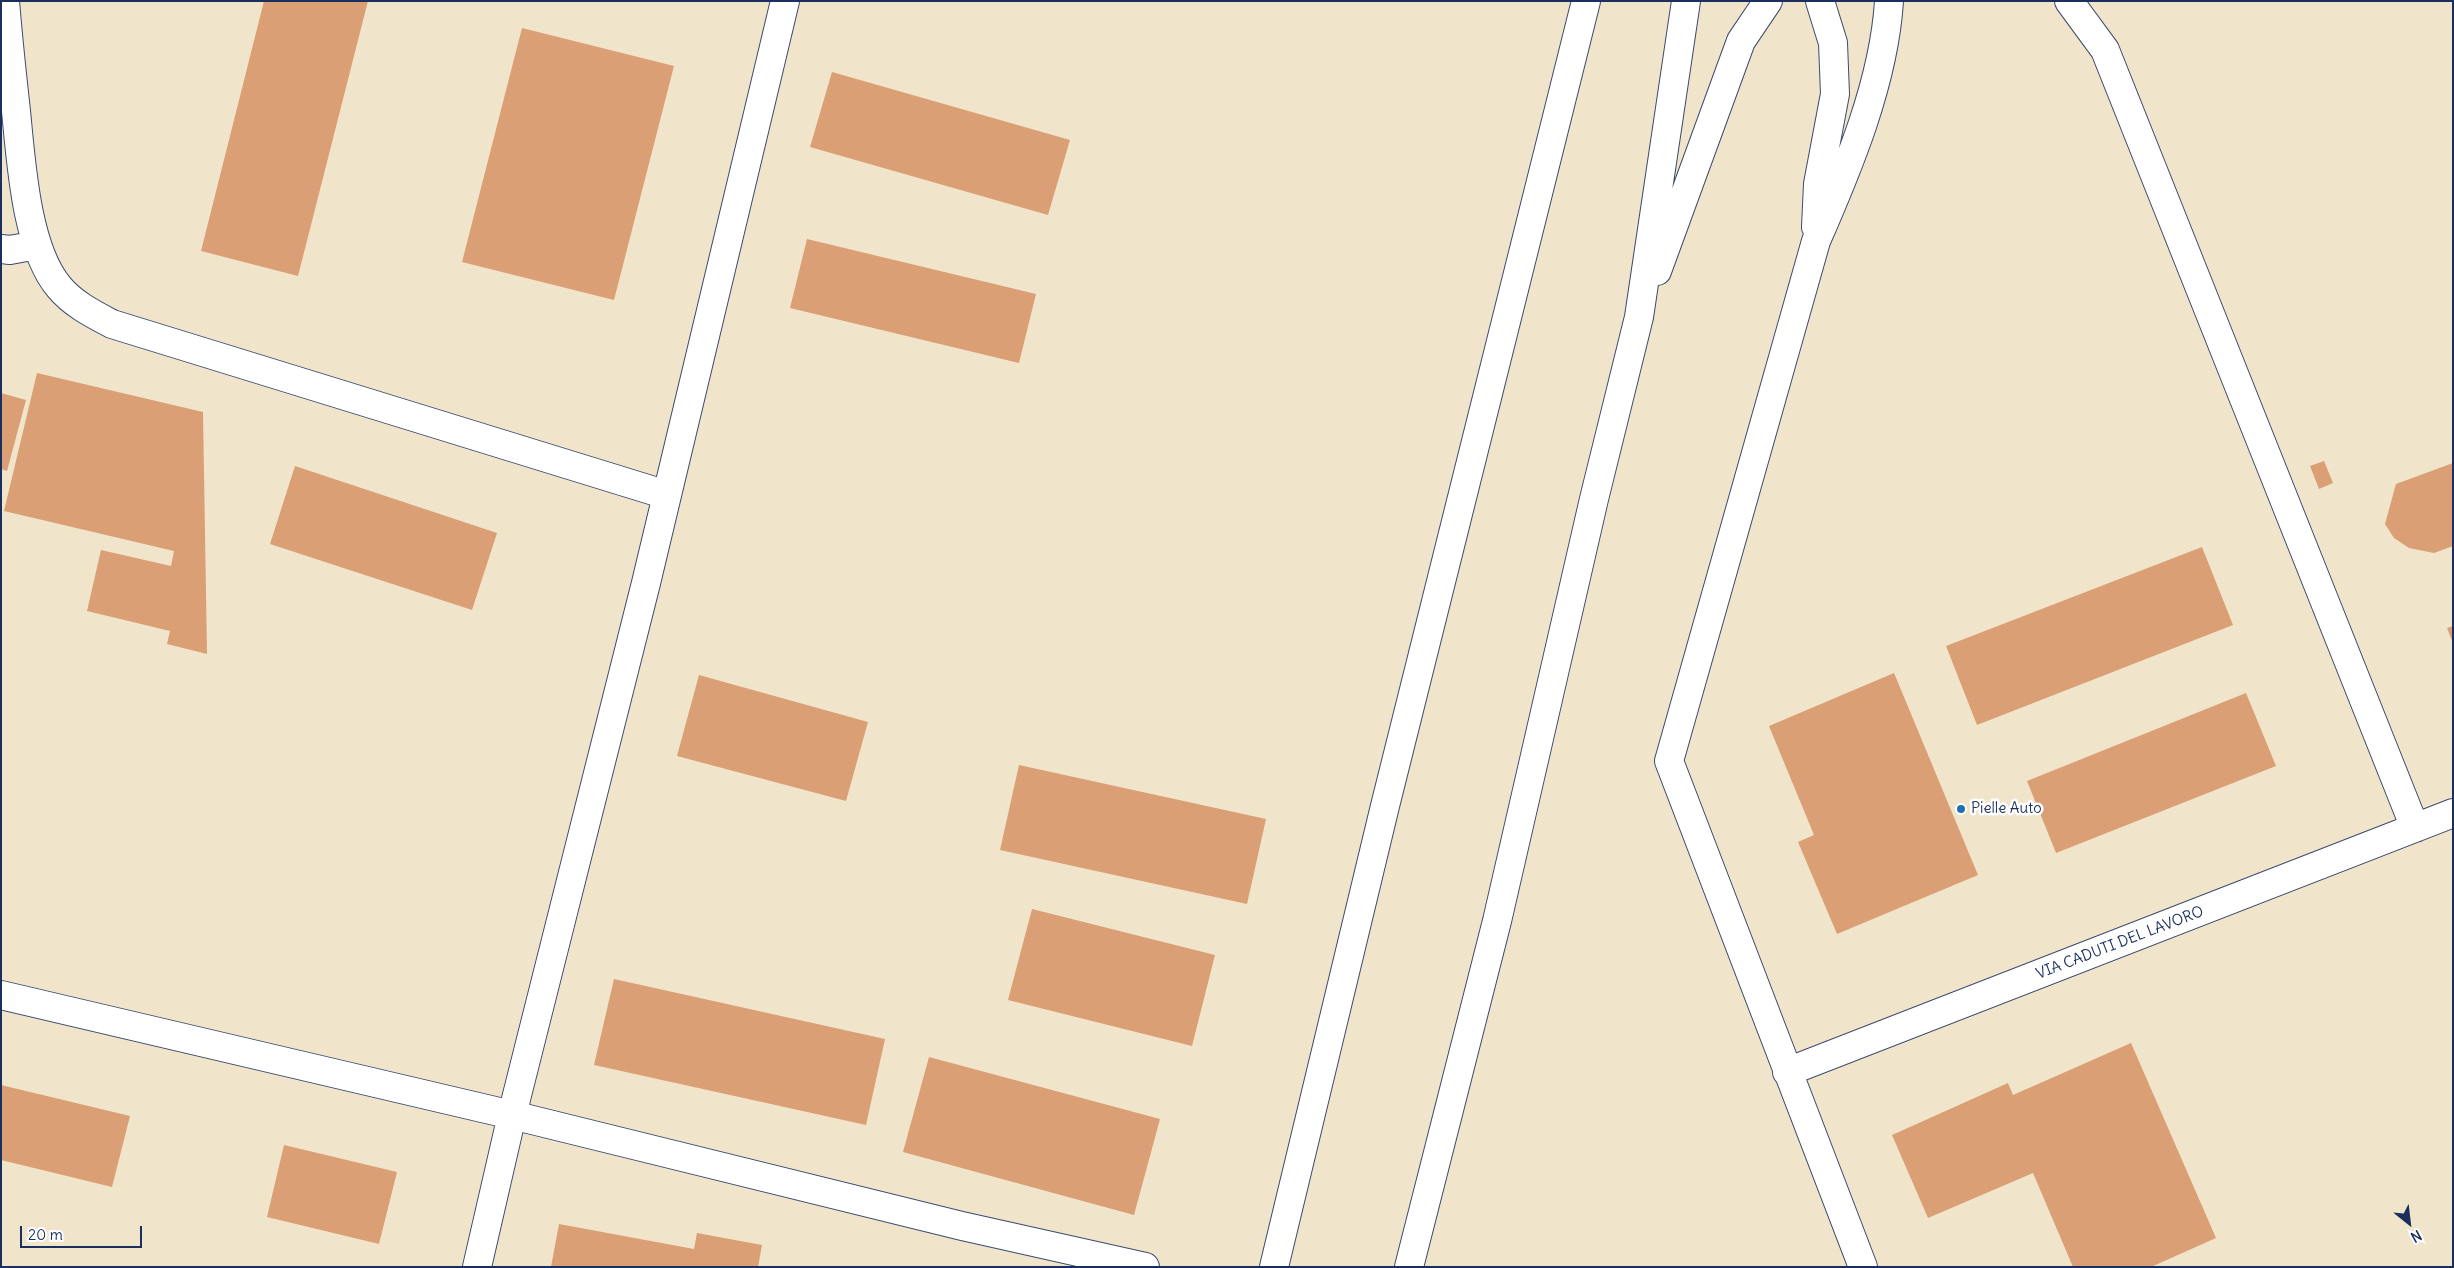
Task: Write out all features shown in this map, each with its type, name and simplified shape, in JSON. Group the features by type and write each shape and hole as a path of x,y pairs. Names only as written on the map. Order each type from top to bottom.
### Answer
{"street":[{"path":"5,1 22,171 37,245 49,273 60,288 82,308 112,324 667,495"},
{"path":"477,1267 512,1115 667,495 785,1"},
{"path":"1274,1267 1388,796 1586,1"},
{"path":"1409,1267 1497,921 1592,508 1639,317 1686,1"},
{"path":"1639,317 1685,198 1741,41 1768,1"},
{"path":"1816,241 1818,184 1835,94 1833,43 1820,1"},
{"path":"1863,1267 1669,760 1816,241 1848,169 1887,32 1889,1"},
{"path":"2069,1 2105,50 2415,828"},
{"path":"1,249 10,250 37,245"},
{"name":"VIA CADUTI DEL LAVORO","path":"1787,1072 2453,813"},
{"path":"1,995 512,1115 962,1226 1145,1267"}],"building":[{"path":"264,1 368,1 298,276 201,251"},
{"path":"522,28 674,66 614,300 462,262"},
{"path":"832,72 1070,140 1048,215 810,147"},
{"path":"807,239 1036,294 1019,363 790,308"},
{"path":"37,373 203,412 207,654 167,644 170,631 87,611 101,550 171,566 174,551 4,511"},
{"path":"1,393 26,400 7,471 1,469"},
{"path":"2324,461 2333,483 2319,489 2310,466"},
{"path":"2453,463 2453,546 2434,553 2409,548 2394,538 2385,524 2396,484"},
{"path":"295,466 497,533 472,610 270,544"},
{"path":"2202,547 2233,625 1977,725 1946,646"},
{"path":"2453,626 2453,643 2447,628"},
{"path":"1894,673 1978,875 1837,934 1798,842 1814,835 1769,726"},
{"path":"699,675 868,722 846,801 677,756"},
{"path":"2246,693 2276,766 2056,853 2027,781"},
{"path":"1019,765 1266,819 1247,904 1000,850"},
{"path":"1032,909 1215,955 1192,1046 1008,1000"},
{"path":"614,979 885,1039 866,1125 594,1065"},
{"path":"2131,1043 2216,1238 2151,1267 2073,1267 2033,1173 1928,1218 1892,1135 2008,1083 2013,1095"},
{"path":"929,1057 1160,1119 1134,1215 903,1152"},
{"path":"1,1085 130,1116 112,1187 1,1160"},
{"path":"284,1145 397,1172 379,1244 267,1217"},
{"path":"559,1224 694,1249 697,1233 762,1245 758,1267 551,1267"}],"place":[{"name":"Pielle Auto","path":"1961,809"}]}
